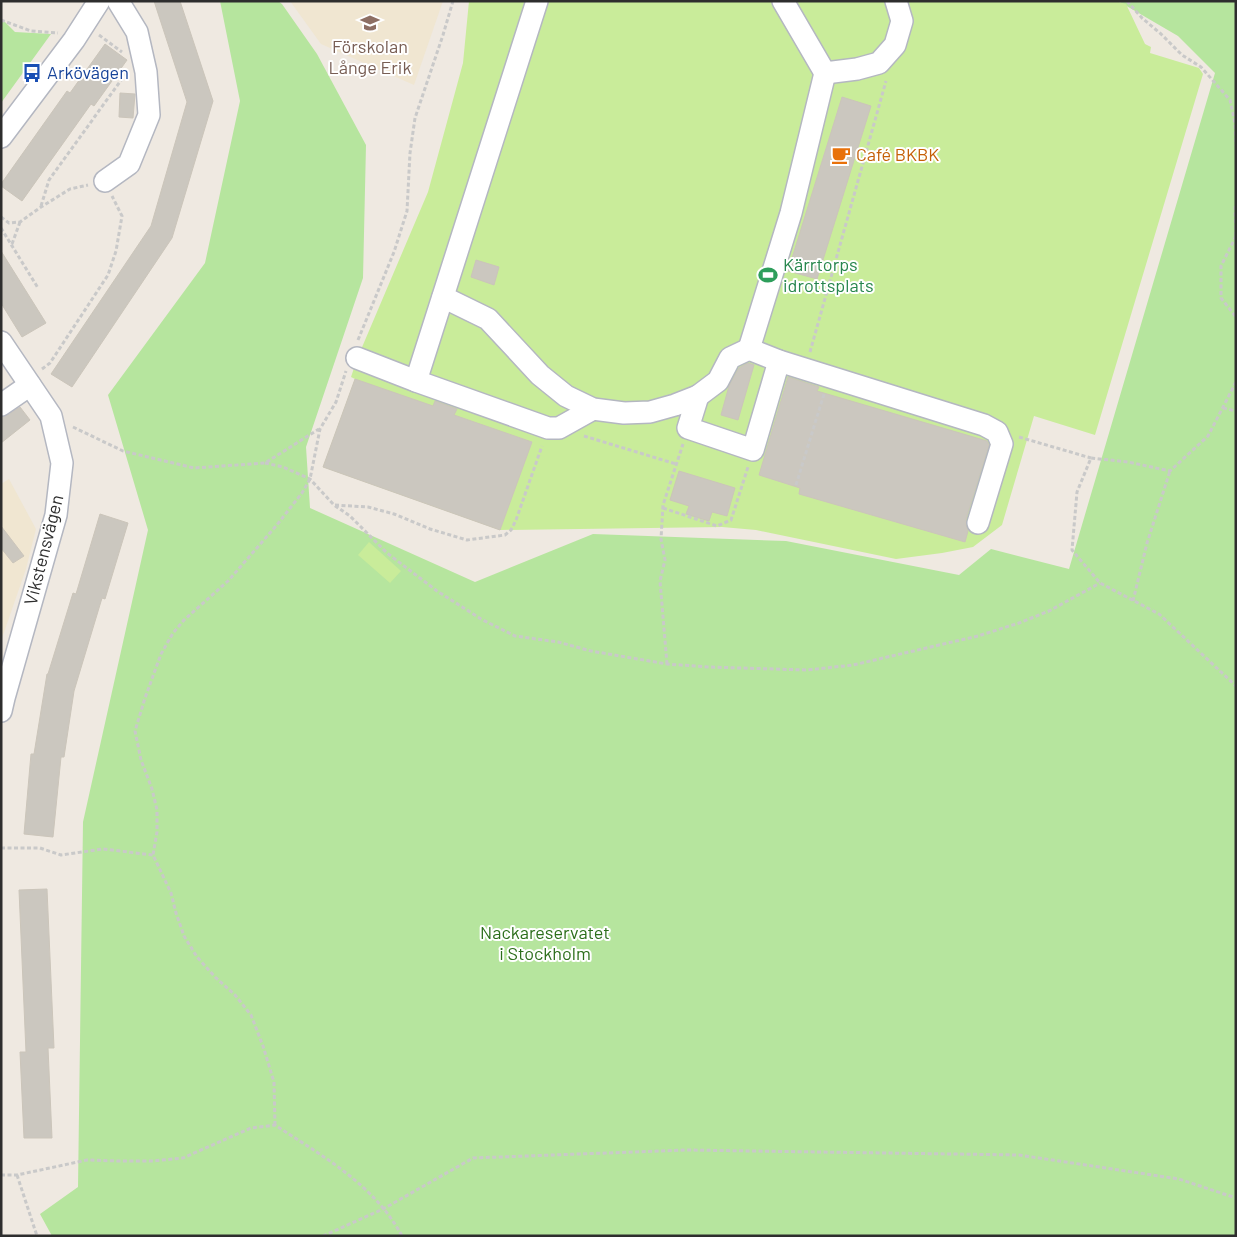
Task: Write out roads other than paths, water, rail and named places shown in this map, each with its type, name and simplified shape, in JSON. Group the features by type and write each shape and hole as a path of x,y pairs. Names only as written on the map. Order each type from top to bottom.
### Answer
{"street":[{"path":"1,137 79,32 99,1"},
{"path":"105,182 129,164 149,115 146,72 138,57 136,32 118,1"},
{"path":"416,381 537,1"},
{"path":"749,349 791,213 825,73 783,1"},
{"path":"825,73 857,69 879,63 896,45 902,20 896,1"},
{"path":"443,297 488,319 540,375 566,396 593,409 624,414 650,412 675,405 698,396 718,381 730,358 749,349 779,361 984,425 997,432 1002,444 978,523"},
{"name":"Vikstensvägen","path":"1,342 51,416 62,463 56,514 1,711"},
{"path":"353,357 416,381 553,428 593,409"},
{"path":"698,396 688,428 753,450 779,361"},
{"path":"1,405 30,385"}],"place":[{"name":"Förskolan Långe Erik","path":"370,23"},
{"name":"Arkövägen","path":"32,73"},
{"name":"Café BKBK","path":"841,155"},
{"name":"Kärrtorps idrottsplats","path":"768,275"}],"park label":[{"name":"Nackareservatet i Stockholm","path":"545,943"}]}
